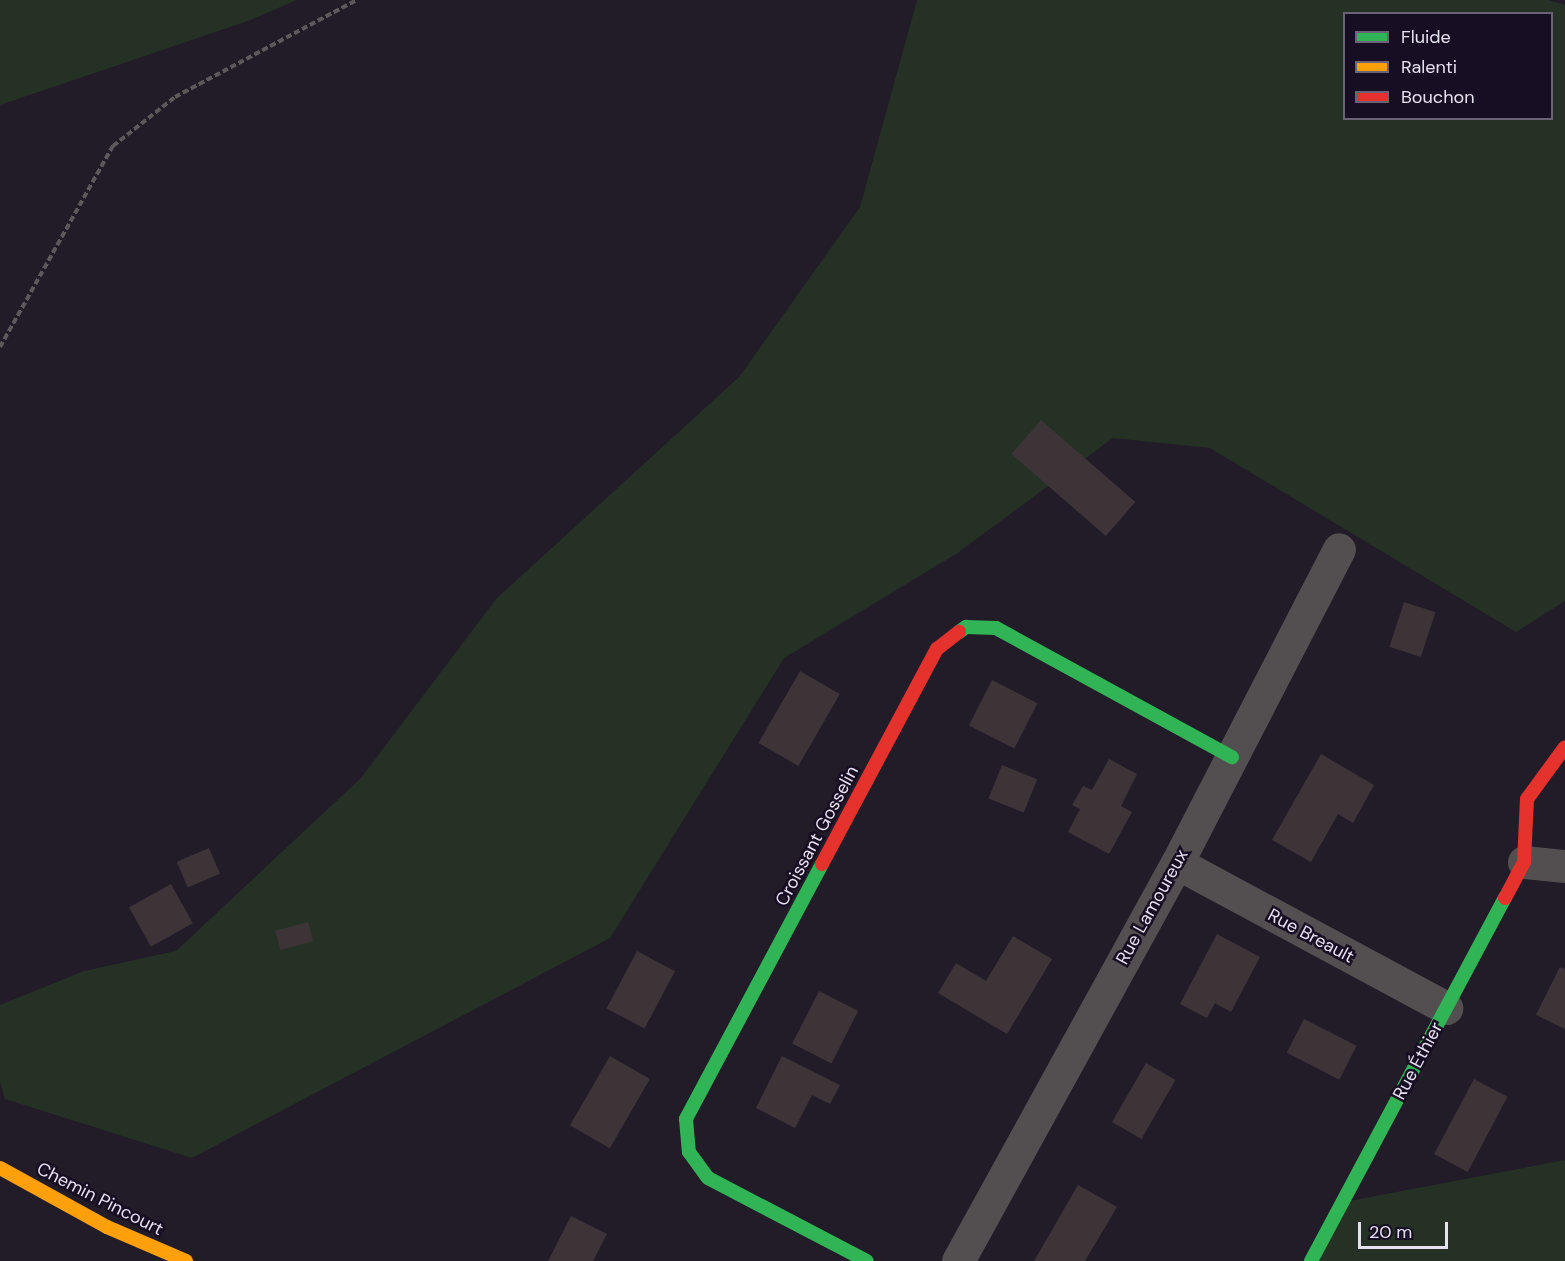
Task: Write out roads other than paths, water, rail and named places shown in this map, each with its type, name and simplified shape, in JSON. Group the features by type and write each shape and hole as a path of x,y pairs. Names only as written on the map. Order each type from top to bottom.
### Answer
{"street":[{"name":"Rue Lamoureux","path":"958,1261 1177,863 1339,549"},
{"name":"Croissant Gosselin","path":"867,1261 708,1178 689,1152 686,1119 937,649 966,627 996,628 1232,757"},
{"name":"Rue Éthier","path":"1311,1261 1524,862 1527,799 1565,747"},
{"path":"1524,862 1565,866"},
{"name":"Rue Breault","path":"1177,863 1446,1008"},
{"name":"Chemin Pincourt","path":"0,1167 107,1227 186,1261"}]}
